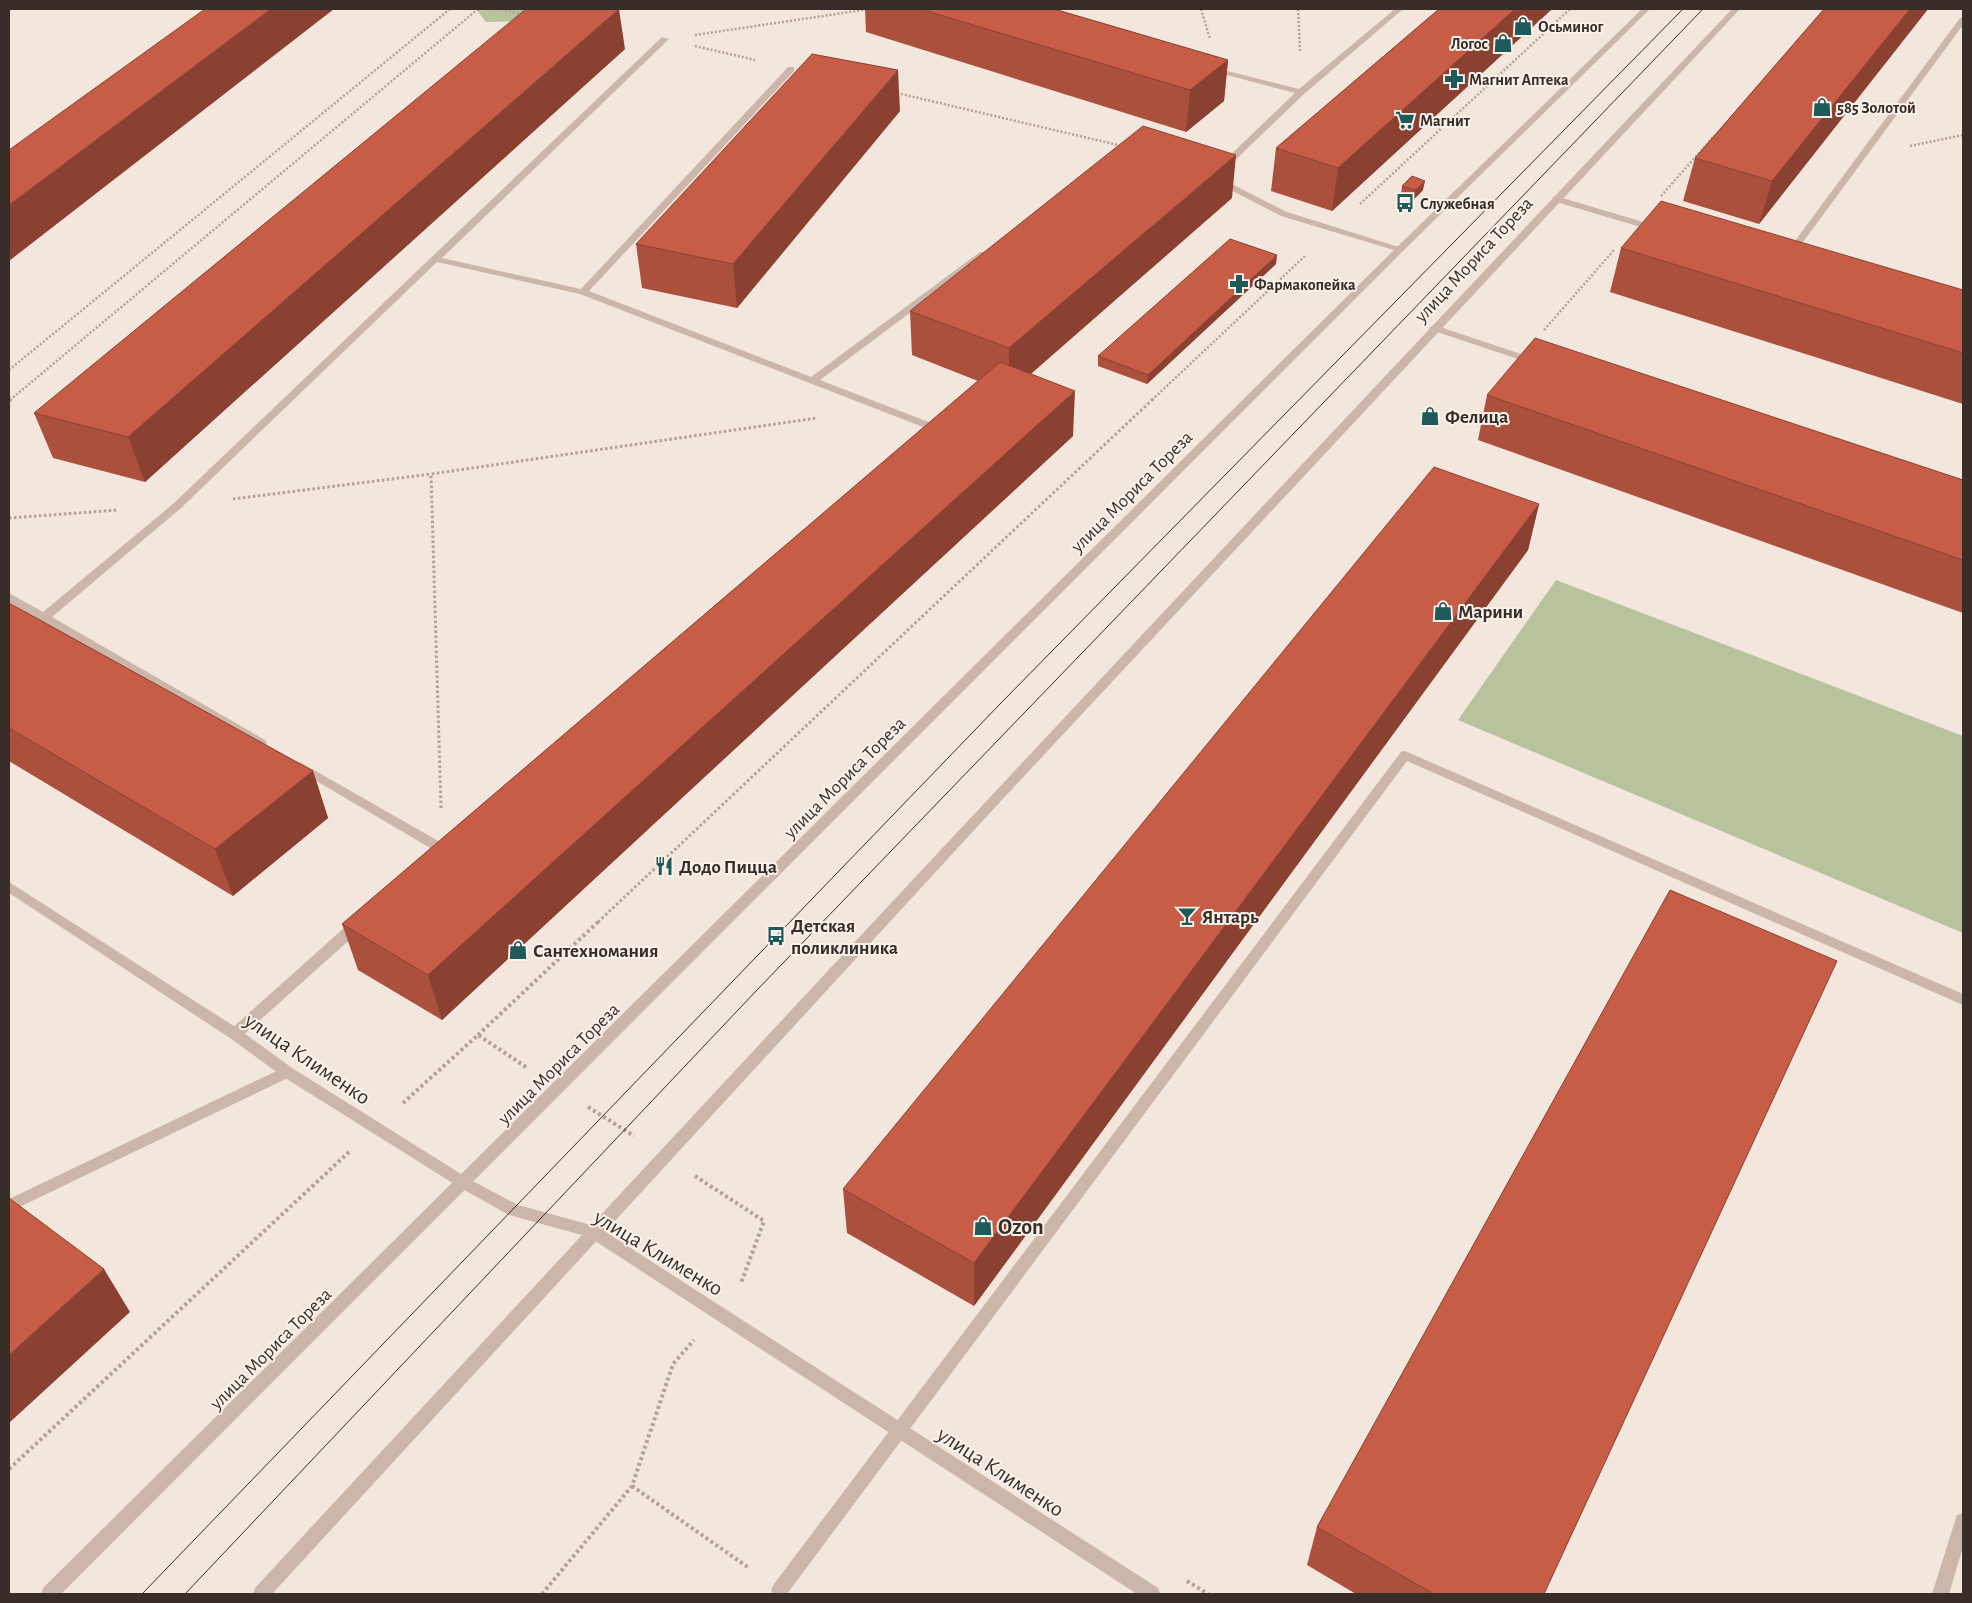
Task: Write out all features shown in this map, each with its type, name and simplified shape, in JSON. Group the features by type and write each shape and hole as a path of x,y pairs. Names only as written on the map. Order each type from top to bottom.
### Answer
{"street":[{"path":"1399,9 1302,92 1213,177 1284,214 1400,249"},
{"name":"улица Мориса Тореза","path":"49,1594 464,1183 1400,249 1646,9"},
{"name":"улица Мориса Тореза","path":"261,1594 593,1232 1434,328 1736,9"},
{"path":"1780,267 1963,20"},
{"path":"44,617 177,506 665,39"},
{"path":"1201,65 1302,92"},
{"path":"583,292 791,68"},
{"path":"1556,199 1666,232"},
{"path":"812,381 993,246"},
{"path":"436,259 583,292 934,428 919,441"},
{"path":"1434,328 1548,366"},
{"path":"9,596 273,750"},
{"path":"780,1590 1405,756 1963,1000"},
{"path":"290,760 442,849"},
{"name":"улица Клименко","path":"9,887 235,1034 287,1072 464,1183 514,1210 593,1232 1152,1594"},
{"path":"235,1034 368,915"},
{"path":"9,1206 287,1072"},
{"path":"1940,1594 1963,1521"}],"path":[{"path":"9,370 450,9"},
{"path":"9,401 478,9"},
{"path":"478,1035 1333,229 1570,9"},
{"path":"665,39 791,68"},
{"path":"896,93 1127,147"},
{"path":"1520,356 1715,135"},
{"path":"442,849 431,474 825,417"},
{"path":"9,1469 375,1128"},
{"path":"632,1486 780,1590"}],"green space":[{"path":"476,9 586,9 536,21 486,22"},
{"path":"1556,580 1963,736 1963,933 1458,720"}],"building":[{"path":"205,9 271,9 9,205 9,150"},
{"path":"526,9 619,9 128,437 34,413"},
{"path":"920,9 1054,9 1228,60 1190,90"},
{"path":"1439,9 1515,9 1338,168 1276,148"},
{"path":"1824,9 1910,9 1772,181 1695,158"},
{"path":"812,54 898,70 733,264 636,244"},
{"path":"1143,126 1236,155 1009,348 910,311"},
{"path":"1412,176 1425,181 1415,190 1402,186"},
{"path":"1661,201 1963,290 1963,353 1621,248"},
{"path":"1230,239 1277,255 1148,375 1098,356"},
{"path":"1535,338 1963,480 1963,560 1487,395"},
{"path":"1000,362 1075,391 428,975 342,924"},
{"path":"1434,467 1539,504 974,1263 843,1189"},
{"path":"9,603 313,771 215,849 9,728"},
{"path":"1670,890 1837,961 1544,1594 1434,1594 1317,1527"},
{"path":"9,1198 104,1269 9,1355"}],"tram line":[{"path":"142,1594 1000,704 1683,9"},
{"path":"185,1594 757,990 1703,9"}],"place":[{"name":"Осьминог","path":"1523,26"},
{"name":"Логос","path":"1503,43"},
{"name":"Магнит Аптека","path":"1454,79"},
{"name":"585 Золотой","path":"1822,107"},
{"name":"Магнит","path":"1405,120"},
{"name":"Служебная","path":"1405,203"},
{"name":"Фармакопейка","path":"1239,284"},
{"name":"Фелица","path":"1430,416"},
{"name":"Марини","path":"1443,611"},
{"name":"Додо Пицца","path":"664,866"},
{"name":"Янтарь","path":"1187,916"},
{"name":"Детская поликлиника","path":"776,936"},
{"name":"Сантехномания","path":"518,950"},
{"name":"Ozon","path":"983,1226"}]}
